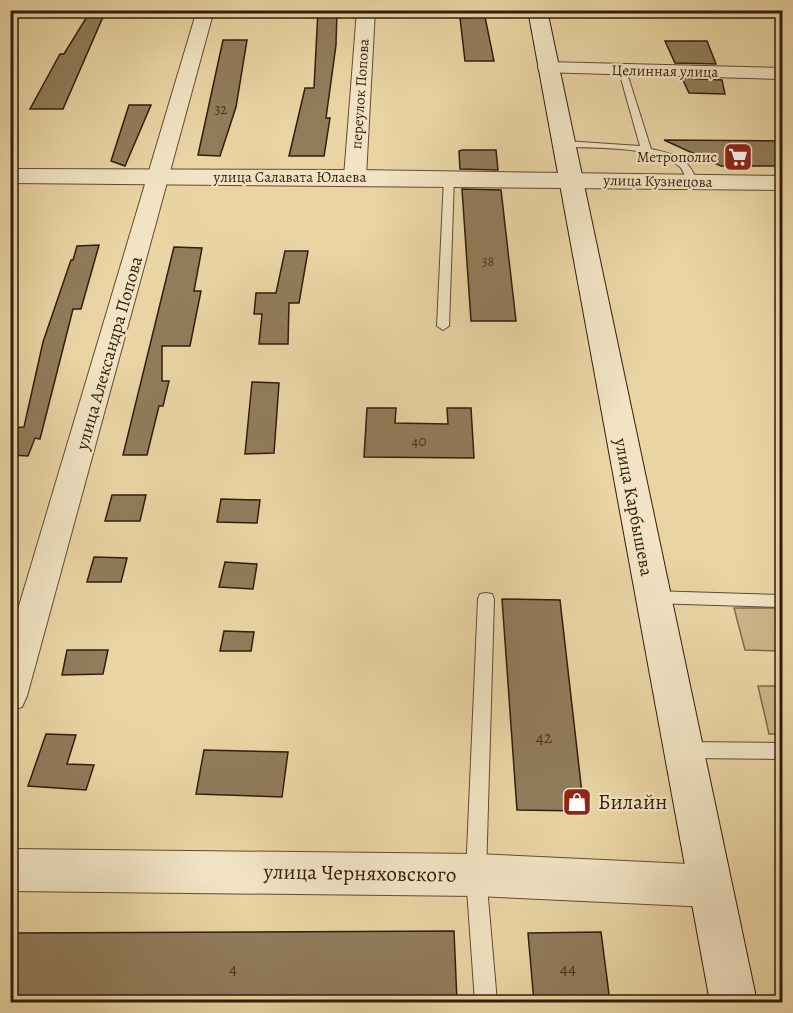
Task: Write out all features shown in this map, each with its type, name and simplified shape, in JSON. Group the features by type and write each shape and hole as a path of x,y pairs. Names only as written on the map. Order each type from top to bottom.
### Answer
{"main road":[{"name":"улица Карбышева","path":"537,10 734,1002"},
{"name":"улица Салавата Юлаева","path":"10,176 569,179"},
{"name":"улица Кузнецова","path":"569,179 783,183"},
{"name":"улица Черняховского","path":"10,870 476,874 710,886"}],"street":[{"name":"улица Александра Попова","path":"10,696 206,10"},
{"name":"переулок Попова","path":"355,177 366,10"},
{"name":"Целинная улица","path":"548,68 783,74"}],"lane":[{"path":"621,70 648,151"},
{"path":"565,144 608,145 648,151 684,165 692,182"},
{"path":"443,326 449,178"},
{"path":"652,597 783,601"},
{"path":"486,599 476,874 486,1002"},
{"path":"685,750 783,751"}],"shaded area":[{"path":"734,608 782,608 782,651 745,650"},
{"path":"758,686 782,686 782,734 769,734"}],"building":[{"path":"91,10 106,10 63,109 30,109 60,54 64,54"},
{"path":"318,10 337,10 336,45 326,118 330,118 324,156 289,156 305,88 314,88"},
{"path":"485,17 494,61 465,61 460,18"},
{"path":"223,40 247,40 236,107 220,156 198,155"},
{"path":"665,41 707,41 716,64 675,63"},
{"path":"682,78 722,80 725,94 689,93"},
{"path":"129,105 151,105 125,166 111,161"},
{"path":"664,140 783,141 783,166 721,166"},
{"path":"496,150 498,170 460,169 459,151"},
{"path":"462,189 501,190 516,321 471,321"},
{"path":"99,245 81,309 73,309 40,439 35,438 28,456 10,455 10,428 24,427 43,342 71,260 73,260 77,246"},
{"path":"174,247 202,248 194,291 201,291 190,346 162,346 162,381 169,381 163,406 159,406 147,455 123,455"},
{"path":"285,251 308,251 299,303 289,303 288,344 259,344 262,314 254,314 256,293 276,293"},
{"path":"252,382 279,383 274,453 245,454"},
{"path":"367,408 396,408 395,423 448,424 447,408 471,408 474,458 364,457"},
{"path":"112,495 146,495 140,521 105,521"},
{"path":"221,499 260,500 257,523 217,522"},
{"path":"94,557 127,558 121,582 87,582"},
{"path":"225,562 257,564 253,589 219,587"},
{"path":"502,599 560,600 584,811 517,810"},
{"path":"224,631 254,632 251,651 220,651"},
{"path":"67,650 108,650 103,674 62,675"},
{"path":"46,734 76,735 67,764 94,765 86,790 28,786"},
{"path":"204,750 288,752 282,797 196,794"},
{"path":"454,931 457,1002 10,1002 10,933"},
{"path":"601,932 610,1002 534,1002 528,933"}],"place":[{"name":"Метрополис","path":"738,157"},
{"name":"Билайн","path":"577,802"}]}
